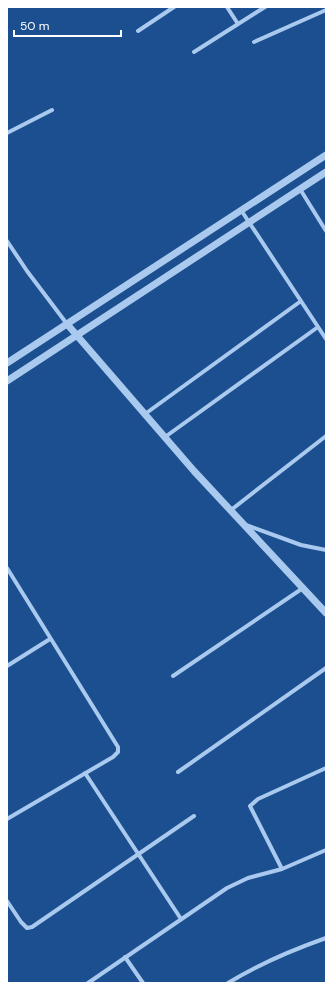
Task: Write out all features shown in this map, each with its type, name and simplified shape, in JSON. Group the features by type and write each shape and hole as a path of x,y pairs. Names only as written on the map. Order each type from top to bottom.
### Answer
{"street":[{"path":"138,31 174,7"},
{"path":"228,7 238,24"},
{"path":"194,52 265,7"},
{"path":"254,42 326,10"},
{"path":"7,133 52,110"},
{"path":"7,363 326,155"},
{"path":"7,381 326,172"},
{"path":"300,190 326,231"},
{"path":"241,210 326,339"},
{"path":"7,240 27,271 67,324 194,471 326,613"},
{"path":"145,414 301,301"},
{"path":"165,437 318,327"},
{"path":"231,510 326,436"},
{"path":"244,524 302,545 326,550"},
{"path":"7,568 118,747 118,752 113,757 7,819"},
{"path":"173,676 303,588"},
{"path":"7,666 50,638"},
{"path":"178,772 326,668"},
{"path":"282,869 250,806 258,799 326,768"},
{"path":"86,773 181,919"},
{"path":"7,901 21,922 28,928 32,927 194,816"},
{"path":"88,983 227,888 248,878 282,869 326,850"},
{"path":"228,983 251,969 326,938"},
{"path":"125,957 143,983"}]}
